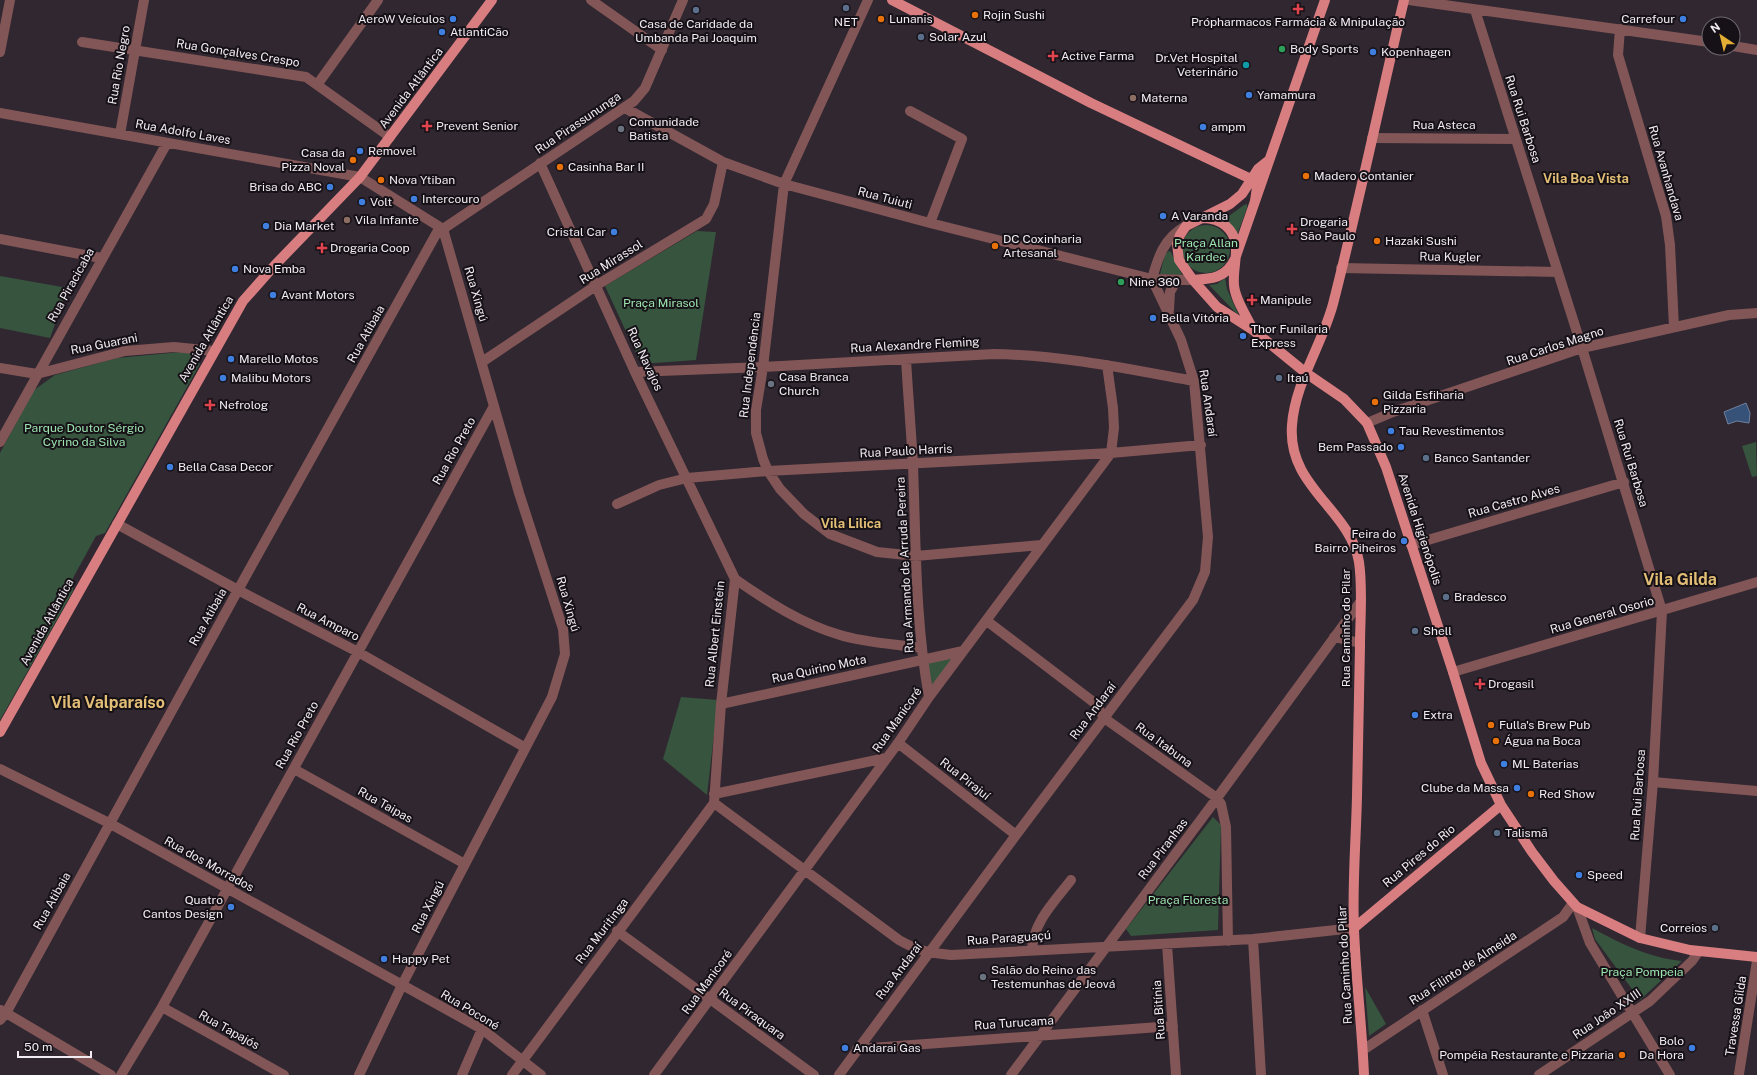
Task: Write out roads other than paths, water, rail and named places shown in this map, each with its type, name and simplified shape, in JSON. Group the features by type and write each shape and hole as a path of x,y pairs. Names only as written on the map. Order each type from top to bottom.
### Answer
{"main road":[{"name":"Avenida Atlântica","path":"0,732 118,524 232,318 254,287 360,177 492,0"},
{"path":"892,0 1091,103 1253,180 1257,187 1255,201"},
{"path":"1268,161 1258,169 1253,180 1242,194 1230,204 1186,226 1178,240 1177,255 1193,280 1213,279 1220,276 1230,268 1236,257 1263,181 1268,161 1323,0"},
{"name":"Rua Caminho do Pilar","path":"1364,1075 1354,928 1361,601 1359,562 1354,546 1337,519 1309,484 1299,467 1292,444 1292,425 1296,404 1306,374 1330,314 1404,0"},
{"path":"1201,218 1216,220 1228,228 1235,240 1236,257"},
{"name":"Avenida Higienópolis","path":"1236,257 1235,290 1253,330"},
{"name":"Avenida Higienópolis","path":"1193,280 1217,307 1253,330 1306,374 1344,399 1367,423 1386,467 1481,763 1502,805 1532,852 1575,905"},
{"name":"Rua Pires do Rio","path":"1354,928 1502,805"},
{"path":"1575,905 1640,938 1690,950 1757,957"}],"street":[{"path":"0,52 10,0"},
{"name":"Rua Rio Negro","path":"120,134 144,0"},
{"path":"317,85 378,0"},
{"path":"591,0 662,50"},
{"name":"Rua Pirassununga","path":"442,228 625,108 645,88 683,0"},
{"name":"Rua Independência","path":"868,0 784,184 756,424 759,444 768,472 780,489 804,514 830,534 876,552 916,556 1041,545"},
{"path":"1409,0 1701,41"},
{"name":"Rua Rui Barbosa","path":"1475,10 1624,482 1662,611 1653,782 1640,938"},
{"name":"Rua Avanhandava","path":"1620,29 1618,55 1668,223 1674,327"},
{"name":"Rua Gonçalves Crespo","path":"82,42 306,77 390,137"},
{"path":"1741,47 1757,50"},
{"name":"Rua Tuiuti","path":"625,108 723,162 784,184 930,223 1152,279 1176,281 1193,280"},
{"path":"910,111 962,139 930,223"},
{"name":"Rua Adolfo Laves","path":"0,113 360,177"},
{"name":"Rua Asteca","path":"1372,138 1516,139"},
{"name":"Rua Piracicaba","path":"0,442 101,258 167,143"},
{"name":"Rua Mirassol","path":"482,362 597,285 706,219 712,210 723,162"},
{"name":"Rua Navajos","path":"540,163 597,285 635,372 687,478"},
{"path":"360,177 442,228"},
{"path":"1152,279 1156,262 1164,246 1170,237 1186,226"},
{"name":"Rua Xingú","path":"359,1075 402,985 524,748 552,697 563,666 565,644 560,618 519,494 442,228"},
{"name":"Rua Atibaia","path":"2,1014 442,228"},
{"path":"0,239 101,258"},
{"name":"Rua Kugler","path":"1341,268 1558,272"},
{"name":"Rua Andaraí","path":"838,1075 1193,600 1205,572 1208,537 1201,445 1194,381 1189,361 1152,279"},
{"name":"Rua Andaraí","path":"1169,314 1169,300 1176,281"},
{"name":"Rua Carlos Magno","path":"1367,423 1393,412 1582,348 1729,315 1757,313"},
{"name":"Rua Guarani","path":"0,368 37,374 125,351 174,347 214,351"},
{"name":"Rua Alexandre Fleming","path":"635,372 763,367 969,354 1016,354 1107,365 1194,381"},
{"name":"Rua Armando de Arruda Pereira","path":"906,359 913,464 921,648 929,697"},
{"path":"1107,365 1114,408 1114,428 1111,453"},
{"name":"Rua Rio Preto","path":"121,1075 162,1007 494,406"},
{"name":"Rua Paulo Harris","path":"617,504 659,485 687,478 768,472 1111,453 1201,445"},
{"name":"Rua Manicoré","path":"654,1075 886,758 898,744 929,697 1111,453"},
{"name":"Rua Albert Einstein","path":"687,478 735,579 721,704 714,798"},
{"name":"Rua Castro Alves","path":"1411,545 1624,482"},
{"name":"Rua Amparo","path":"118,524 238,590 358,652 524,748"},
{"path":"735,579 772,604 804,621 840,635 921,648"},
{"name":"Rua General Osorio","path":"1453,672 1757,582"},
{"name":"Rua Piranhas","path":"1011,1075 1361,601"},
{"name":"Rua Itabuna","path":"987,620 1096,704 1104,718 1217,798"},
{"path":"1334,637 1360,644"},
{"name":"Rua Quirino Mota","path":"721,704 963,651"},
{"name":"Rua Pirajuí","path":"898,744 1016,835"},
{"path":"714,798 886,758"},
{"name":"Rua dos Morrados","path":"0,769 109,823 402,985"},
{"name":"Rua Taipas","path":"294,769 465,864"},
{"path":"1653,782 1757,791"},
{"name":"Rua Paraguaçú","path":"714,798 899,940 911,947 928,953 951,955 1107,945 1167,944 1253,939 1354,928"},
{"name":"Rua Muritinga","path":"512,1075 714,798"},
{"path":"1217,798 1224,815 1226,827 1228,940"},
{"path":"1032,950 1032,938 1037,926 1071,880"},
{"name":"Rua Filinto de Almeida","path":"1363,1050 1563,917 1575,905"},
{"name":"Avenida Higienópolis","path":"1575,905 1590,943 1670,1075"},
{"name":"Rua Piraquara","path":"617,931 709,1000 814,1075"},
{"path":"1253,939 1261,1075"},
{"name":"Rua Bitínia","path":"1167,944 1176,1075"},
{"name":"Rua João XXIII","path":"1539,1075 1650,1002 1692,961 1700,951"},
{"name":"Travessa Gilda","path":"1739,1074 1757,962"},
{"name":"Rua Poconé","path":"402,985 482,1029 541,1075"},
{"name":"Rua Tapajós","path":"162,1007 284,1075"},
{"path":"1422,1010 1443,1075"},
{"path":"2,1014 111,1075"},
{"name":"Rua Turucama","path":"857,1049 1041,1034 1173,1026"},
{"path":"462,1075 482,1029"}],"water":[{"path":"1746,403 1750,413 1749,423 1737,421 1728,424 1724,412"}],"place":[{"name":"NET","path":"846,8"},
{"name":"Própharmacos Farmácia & Mnipulação","path":"1298,9"},
{"name":"Casa de Caridade da Umbanda Pai Joaquim","path":"696,10"},
{"name":"Rojin Sushi","path":"975,15"},
{"name":"AeroW Veículos","path":"453,19"},
{"name":"Lunanis","path":"881,19"},
{"name":"Carrefour","path":"1683,19"},
{"name":"AtlantiCão","path":"442,32"},
{"name":"Solar Azul","path":"921,37"},
{"name":"Body Sports","path":"1282,49"},
{"name":"Kopenhagen","path":"1373,52"},
{"name":"Active Farma","path":"1053,56"},
{"name":"Dr.Vet Hospital Veterinário","path":"1246,65"},
{"name":"Yamamura","path":"1249,95"},
{"name":"Materna","path":"1133,98"},
{"name":"Prevent Senior","path":"427,126"},
{"name":"ampm","path":"1203,127"},
{"name":"Comunidade Batista","path":"621,129"},
{"name":"Removel","path":"360,151"},
{"name":"Casa da Pizza Noval","path":"353,160"},
{"name":"Casinha Bar II","path":"560,167"},
{"name":"Madero Contanier","path":"1306,176"},
{"name":"Nova Ytiban","path":"381,180"},
{"name":"Brisa do ABC","path":"330,187"},
{"name":"Intercouro","path":"414,199"},
{"name":"Volt","path":"362,202"},
{"name":"A Varanda","path":"1163,216"},
{"name":"Vila Infante","path":"347,220"},
{"name":"Dia Market","path":"266,226"},
{"name":"Drogaria São Paulo","path":"1292,229"},
{"name":"Cristal Car","path":"614,232"},
{"name":"Hazaki Sushi","path":"1377,241"},
{"name":"DC Coxinharia Artesanal","path":"995,246"},
{"name":"Drogaria Coop","path":"322,248"},
{"name":"Nova Emba","path":"235,269"},
{"name":"Nine 360","path":"1121,282"},
{"name":"Avant Motors","path":"273,295"},
{"name":"Manipule","path":"1252,300"},
{"name":"Bella Vitória","path":"1153,318"},
{"name":"Thor Funilaria Express","path":"1243,336"},
{"name":"Marello Motos","path":"231,359"},
{"name":"Malibu Motors","path":"223,378"},
{"name":"Itaú","path":"1279,378"},
{"name":"Casa Branca Church","path":"771,384"},
{"name":"Gilda Esfiharia Pizzaria","path":"1375,402"},
{"name":"Nefrolog","path":"210,405"},
{"name":"Tau Revestimentos","path":"1391,431"},
{"name":"Bem Passado","path":"1401,447"},
{"name":"Banco Santander","path":"1426,458"},
{"name":"Bella Casa Decor","path":"170,467"},
{"name":"Feira do Bairro Piheiros","path":"1404,541"},
{"name":"Bradesco","path":"1446,597"},
{"name":"Shell","path":"1415,631"},
{"name":"Drogasil","path":"1480,684"},
{"name":"Extra","path":"1415,715"},
{"name":"Fulla's Brew Pub","path":"1491,725"},
{"name":"Água na Boca","path":"1496,741"},
{"name":"ML Baterias","path":"1504,764"},
{"name":"Clube da Massa","path":"1517,788"},
{"name":"Red Show","path":"1531,794"},
{"name":"Talismã","path":"1497,833"},
{"name":"Speed","path":"1579,875"},
{"name":"Quatro Cantos Design","path":"231,907"},
{"name":"Correios","path":"1715,928"},
{"name":"Happy Pet","path":"384,959"},
{"name":"Salão do Reino das Testemunhas de Jeová","path":"983,977"},
{"name":"Andarai Gas","path":"845,1048"},
{"name":"Bolo Da Hora","path":"1692,1048"},
{"name":"Pompéia Restaurante e Pizzaria","path":"1622,1055"}],"district":[{"name":"Vila Boa Vista","path":"1586,178"},
{"name":"Vila Lilica","path":"851,523"},
{"name":"Vila Gilda","path":"1680,579"},
{"name":"Vila Valparaíso","path":"108,702"}],"park label":[{"name":"Praça Allan Kardec","path":"1206,250"},
{"name":"Praça Mirasol","path":"661,303"},
{"name":"Parque Doutor Sérgio Cyrino da Silva","path":"84,435"},
{"name":"Praça Floresta","path":"1188,900"},
{"name":"Praça Pompeia","path":"1642,972"}]}
